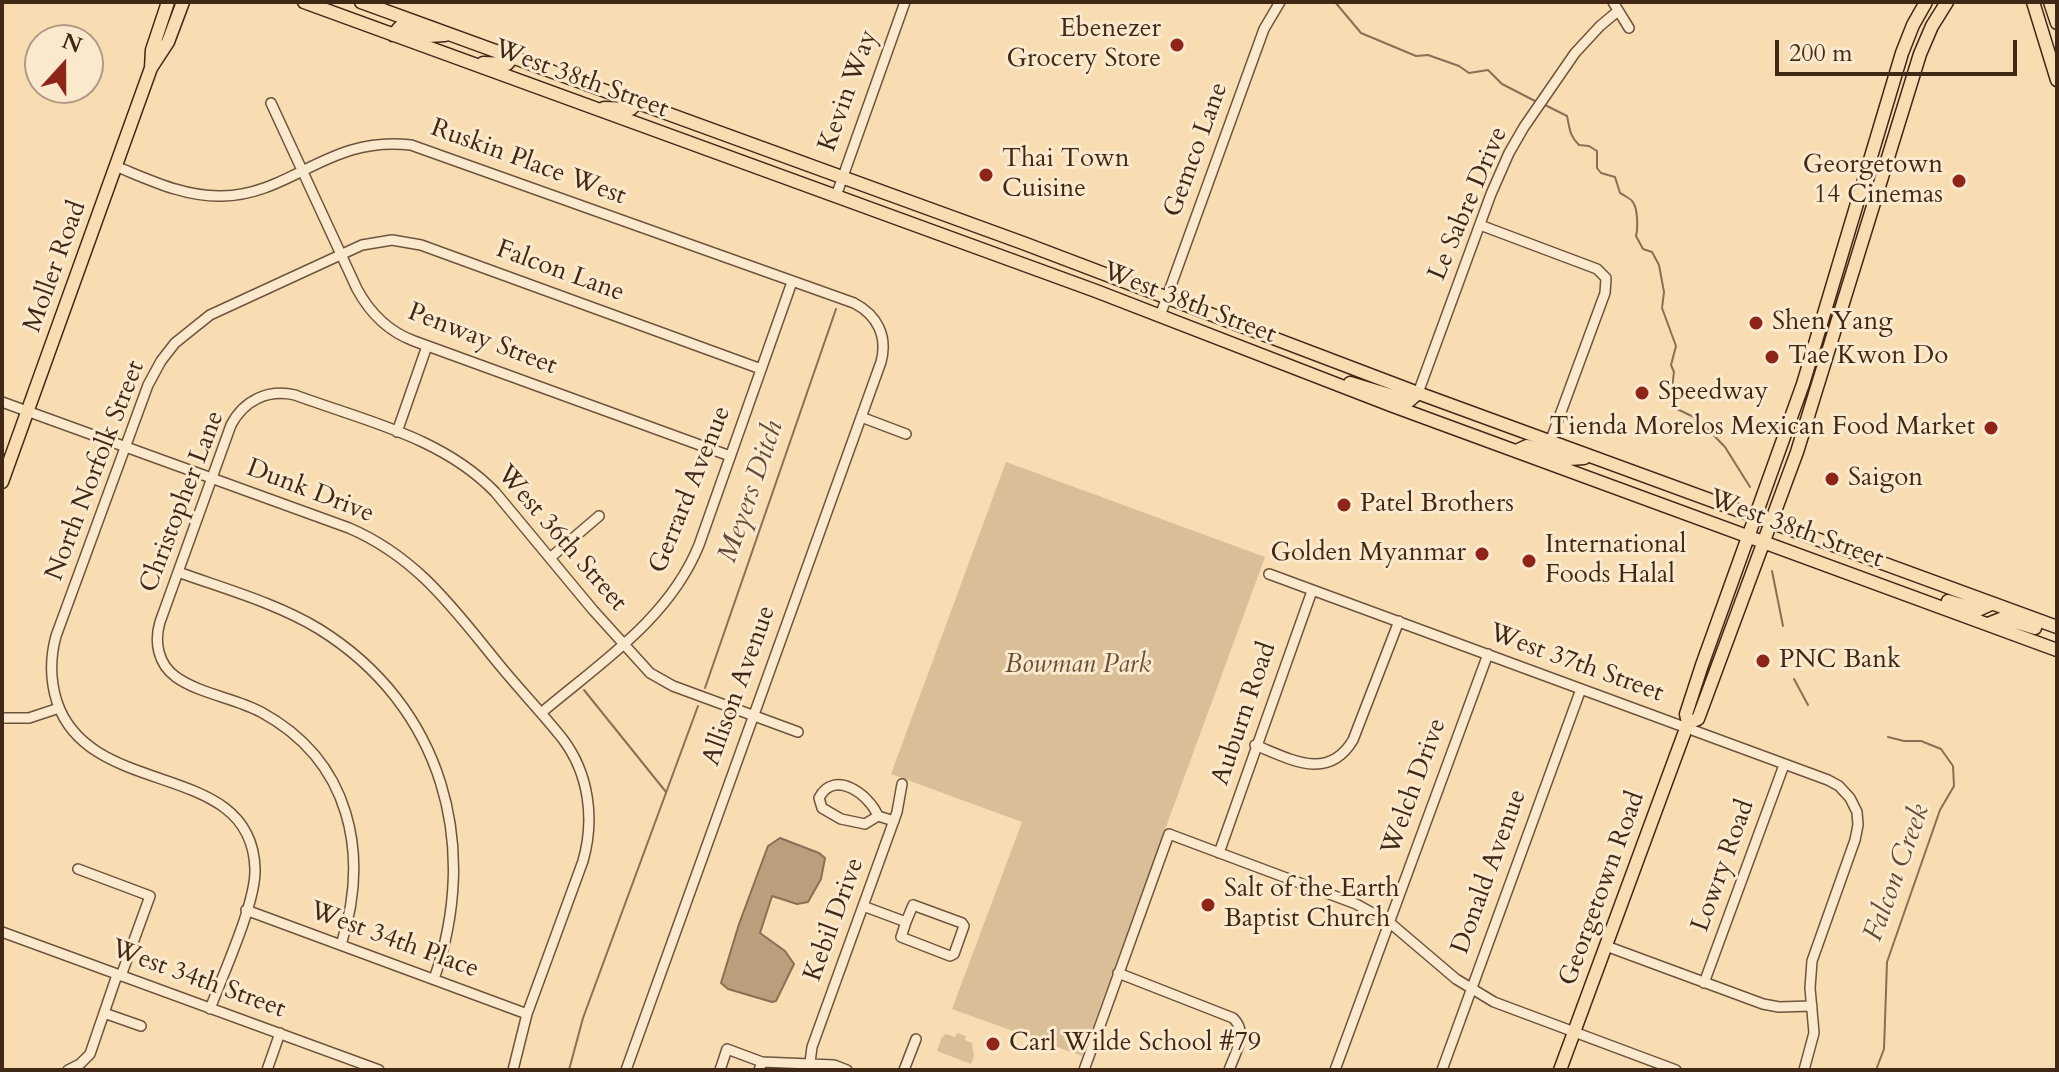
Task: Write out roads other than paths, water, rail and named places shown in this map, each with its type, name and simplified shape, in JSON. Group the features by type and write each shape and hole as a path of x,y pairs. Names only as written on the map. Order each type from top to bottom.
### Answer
{"main road":[{"name":"Moller Road","path":"151,68 152,50 168,2"},
{"name":"Moller Road","path":"2,482 151,68 165,48 183,2"},
{"name":"West 38th Street","path":"304,2 836,196 2057,650"},
{"name":"West 38th Street","path":"361,2 842,176 1550,442 2057,627"},
{"name":"Georgetown Road","path":"1560,1070 1687,726 1686,714 1803,384 1901,56 1926,2"},
{"name":"Georgetown Road","path":"1687,726 1698,719 1797,452 1920,54 1947,2"},
{"path":"2033,2 2057,80"},
{"path":"2050,2 2057,23"},
{"path":"393,35 400,27 428,36 453,35"},
{"path":"468,62 507,64 513,57"},
{"path":"597,108 631,109 638,102"},
{"path":"1320,378 1361,385 1409,401 1418,393"},
{"path":"1516,451 1527,446 1569,459 1591,457"},
{"path":"1925,601 1945,600 1978,610 1991,604"},
{"path":"1988,624 2003,618 2057,635"}],"street":[{"name":"Kevin Way","path":"836,196 905,2"},
{"name":"Gemco Lane","path":"1160,316 1264,29 1280,2"},
{"path":"1616,7 1629,28"},
{"name":"Le Sabre Drive","path":"1418,393 1504,163 1535,111 1585,42 1616,7"},
{"name":"Penway Street","path":"271,103 357,289 373,314 398,334 730,456"},
{"name":"Ruskin Place West","path":"115,166 180,191 220,197 257,190 356,147 381,143 411,145 857,304 874,318"},
{"path":"1480,225 1597,269 1606,278 1605,293 1550,442"},
{"name":"Falcon Lane","path":"341,255 362,245 403,240 761,369"},
{"name":"North Norfolk Street","path":"59,708 51,674 55,640 155,371 183,335 210,315 341,255"},
{"name":"Gerrard Avenue","path":"541,713 656,614 685,575 699,545 792,282"},
{"name":"Allison Avenue","path":"626,1070 883,354 883,335 874,318"},
{"path":"397,432 427,346"},
{"name":"West 36th Street","path":"280,393 295,395 436,447 479,476 505,503 639,663 660,680 798,732"},
{"name":"Christopher Lane","path":"280,393 261,396 238,413 230,428 158,630 159,653 165,666 177,678 245,704 278,722 306,746 330,779 346,812 355,866 353,899 341,945"},
{"name":"Dunk Drive","path":"2,402 349,528 378,542 400,556 440,593 541,713"},
{"path":"861,417 906,434"},
{"path":"550,558 599,516"},
{"path":"178,572 288,613 319,629 360,659 404,709 426,744 437,772 448,806 454,842 452,914 434,979"},
{"name":"West 37th Street","path":"1269,574 1687,726 1839,786 1856,809 1858,825 1812,961 1812,1006"},
{"name":"Auburn Road","path":"1219,853 1312,591"},
{"path":"1255,745 1307,764 1322,764 1342,754 1353,740 1399,621"},
{"name":"Welch Drive","path":"1335,1070 1488,654"},
{"name":"Donald Avenue","path":"1442,1070 1581,689"},
{"path":"2,718 29,718 59,708 76,735 98,754 212,799 235,817 249,839 255,877 210,1009"},
{"path":"513,1070 527,1014 583,861 589,828 587,795 578,764 567,743 541,713"},
{"name":"Lowry Road","path":"1704,983 1784,765"},
{"name":"Kebil Drive","path":"809,1067 812,1047 894,821 902,784"},
{"path":"878,816 865,824 841,819 822,808 819,798 824,788 830,785 845,786 866,795 878,816 894,821"},
{"path":"1084,1070 1169,834 1356,904 1389,922 1471,989 1505,1007 1676,1070"},
{"path":"74,1069 90,1054 150,896 78,869"},
{"path":"913,905 964,926 954,954 950,956 901,937 906,922 913,905"},
{"path":"863,906 906,922"},
{"name":"West 34th Place","path":"246,910 527,1014"},
{"name":"West 34th Street","path":"2,932 379,1070"},
{"path":"1606,946 1768,1006 1812,1006 1814,1037 1804,1070"},
{"path":"1118,973 1233,1018 1240,1026 1241,1035 1229,1070"},
{"path":"104,1013 141,1026"},
{"path":"267,1070 280,1033"},
{"path":"904,1070 916,1039"},
{"path":"720,1070 727,1049 761,1066 834,1065 847,1070"}],"waterway":[{"name":"Falcon Creek","path":"1335,2 1361,33 1416,56 1428,55 1459,66 1469,73 1488,70 1502,84 1537,102"},
{"name":"Falcon Creek","path":"1543,104 1567,116 1570,132 1579,145 1597,151 1597,168 1601,173 1615,177 1620,193 1634,204 1636,236 1643,249 1652,252 1659,265 1664,292 1662,308 1676,346 1671,365 1674,372 1673,401 1677,409 1698,419 1725,447 1750,487"},
{"name":"Meyers Ditch","path":"705,688 836,309"},
{"name":"Falcon Creek","path":"1772,571 1783,626"},
{"name":"Falcon Creek","path":"1794,679 1808,705"},
{"path":"584,690 666,792"},
{"name":"Meyers Ditch","path":"569,1070 583,1018 698,706"},
{"name":"Falcon Creek","path":"1876,1070 1884,1049 1887,962 1940,810 1954,786 1953,766 1941,749 1921,741 1888,737"}],"place":[{"name":"Ebenezer Grocery Store","path":"1177,45"},
{"name":"Thai Town Cuisine","path":"986,175"},
{"name":"Georgetown 14 Cinemas","path":"1959,181"},
{"name":"Shen Yang","path":"1756,323"},
{"name":"Tae Kwon Do","path":"1772,357"},
{"name":"Speedway","path":"1642,393"},
{"name":"Tienda Morelos Mexican Food Market","path":"1991,428"},
{"name":"Saigon","path":"1832,479"},
{"name":"Patel Brothers","path":"1344,505"},
{"name":"Golden Myanmar","path":"1482,554"},
{"name":"International Foods Halal","path":"1529,561"},
{"name":"PNC Bank","path":"1763,661"},
{"name":"Salt of the Earth Baptist Church","path":"1208,905"},
{"name":"Carl Wilde School #79","path":"993,1044"}],"park label":[{"name":"Bowman Park","path":"1078,666"}]}
